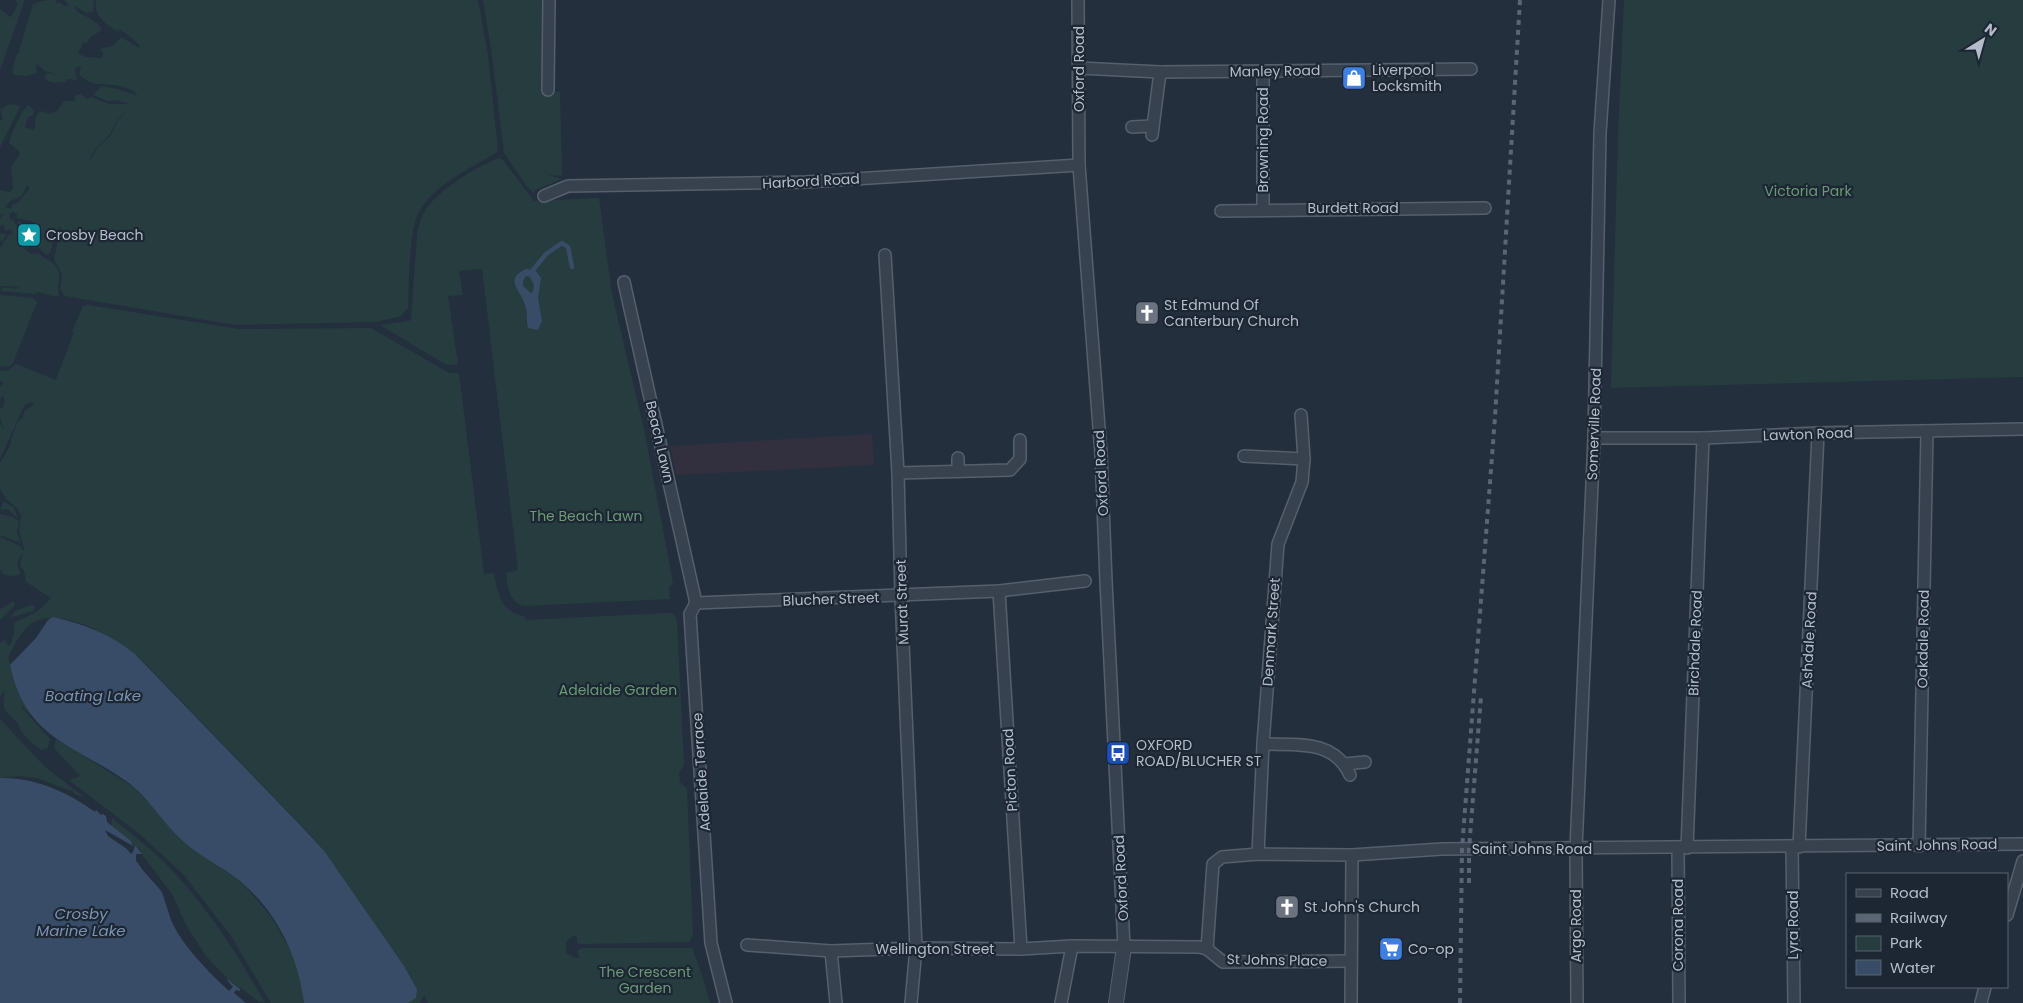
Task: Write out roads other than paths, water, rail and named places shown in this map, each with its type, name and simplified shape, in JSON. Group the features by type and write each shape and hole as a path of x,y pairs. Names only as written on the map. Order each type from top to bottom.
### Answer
{"street":[{"path":"548,90 549,0"},
{"name":"Oxford Road","path":"1078,0 1079,164 1101,454 1124,947"},
{"name":"Somerville Road","path":"1576,848 1594,438 1600,133 1609,0"},
{"name":"Manley Road","path":"1079,68 1160,72 1471,69"},
{"path":"1132,128 1152,130 1160,72"},
{"name":"Browning Road","path":"1263,72 1263,209"},
{"name":"Harbord Road","path":"544,196 568,186 806,182 1079,164"},
{"name":"Burdett Road","path":"1221,211 1263,209 1485,208"},
{"name":"Murat Street","path":"885,256 898,473 901,596 916,948 911,1003"},
{"name":"Beach Lawn","path":"624,282 696,603"},
{"name":"Denmark Street","path":"1258,854 1263,744 1278,544 1302,482 1304,459 1301,414"},
{"name":"Lawton Road","path":"1594,438 1703,438 1818,432 2023,429"},
{"name":"Oakdale Road","path":"1919,846 1927,431"},
{"name":"Ashdale Road","path":"1796,847 1818,432"},
{"name":"Birchdale Road","path":"1682,848 1703,438"},
{"path":"898,473 1010,470 1020,459 1020,440"},
{"path":"1244,456 1304,459"},
{"path":"958,458 958,471"},
{"name":"Blucher Street","path":"696,603 1000,591 1085,581"},
{"name":"Picton Road","path":"1000,591 1021,949"},
{"name":"Adelaide Terrace","path":"696,603 690,614 711,943 726,1003"},
{"path":"1263,744 1308,746 1332,752 1347,769 1365,762"},
{"name":"Saint Johns Road","path":"1207,950 1213,864 1222,857 1258,854 1352,855 1442,850 2023,844"},
{"name":"Lyra Road","path":"1794,1003 1796,847"},
{"name":"Argo Road","path":"1576,848 1577,1003"},
{"name":"Corona Road","path":"1679,1003 1682,848"},
{"path":"1351,1003 1352,855"},
{"path":"2008,912 2023,861"},
{"name":"Wellington Street","path":"747,945 831,950 916,948 1021,949 1072,946 1124,947"},
{"path":"1061,1003 1072,946"},
{"path":"1116,1003 1124,947 1199,947 1207,950"},
{"path":"831,950 836,1003"},
{"name":"St Johns Place","path":"1207,950 1223,962 1351,962"},
{"path":"1981,1003 1986,988"}],"water":[{"path":"526,269 535,270 541,278 538,298 542,321 538,330 528,328 526,308 515,286 516,277","holes":["526,276 530,277 534,285 531,293 523,286"]},
{"name":"Boating Lake","path":"53,617 96,631 116,641 135,654 302,827 325,852 404,966 417,989 416,998 408,1003 304,1003 297,968 284,936 265,907 253,893 240,881 197,852 176,835 134,787 54,737 27,709 17,690 10,665 36,638 48,620"},
{"name":"Crosby Marine Lake","path":"0,778 25,780 50,787 74,798 95,812 96,810 101,815 106,816 107,822 131,841 133,846 108,836 131,853 135,845 142,854 136,855 139,865 162,892 172,922 183,941 205,967 229,990 230,984 226,978 240,989 240,991 236,990 234,993 246,1003 0,1003"}],"waterway":[{"path":"533,270 546,254 562,243 568,247 572,267"}],"railway":[{"path":"1460,1003 1462,849 1495,417 1520,0"},
{"path":"1469,883 1469,849 1481,696"}],"place":[{"name":"Liverpool Locksmith","path":"1354,78"},
{"name":"Crosby Beach","path":"29,235"},
{"name":"St Edmund Of Canterbury Church","path":"1147,313"},
{"name":"OXFORD ROAD/BLUCHER ST","path":"1118,753"},
{"name":"St John's Church","path":"1287,907"},
{"name":"Co-op","path":"1391,949"}],"park label":[{"name":"Victoria Park","path":"1808,191"},
{"name":"The Beach Lawn","path":"586,516"},
{"name":"Adelaide Garden","path":"618,690"},
{"name":"The Crescent Garden","path":"645,980"}]}
